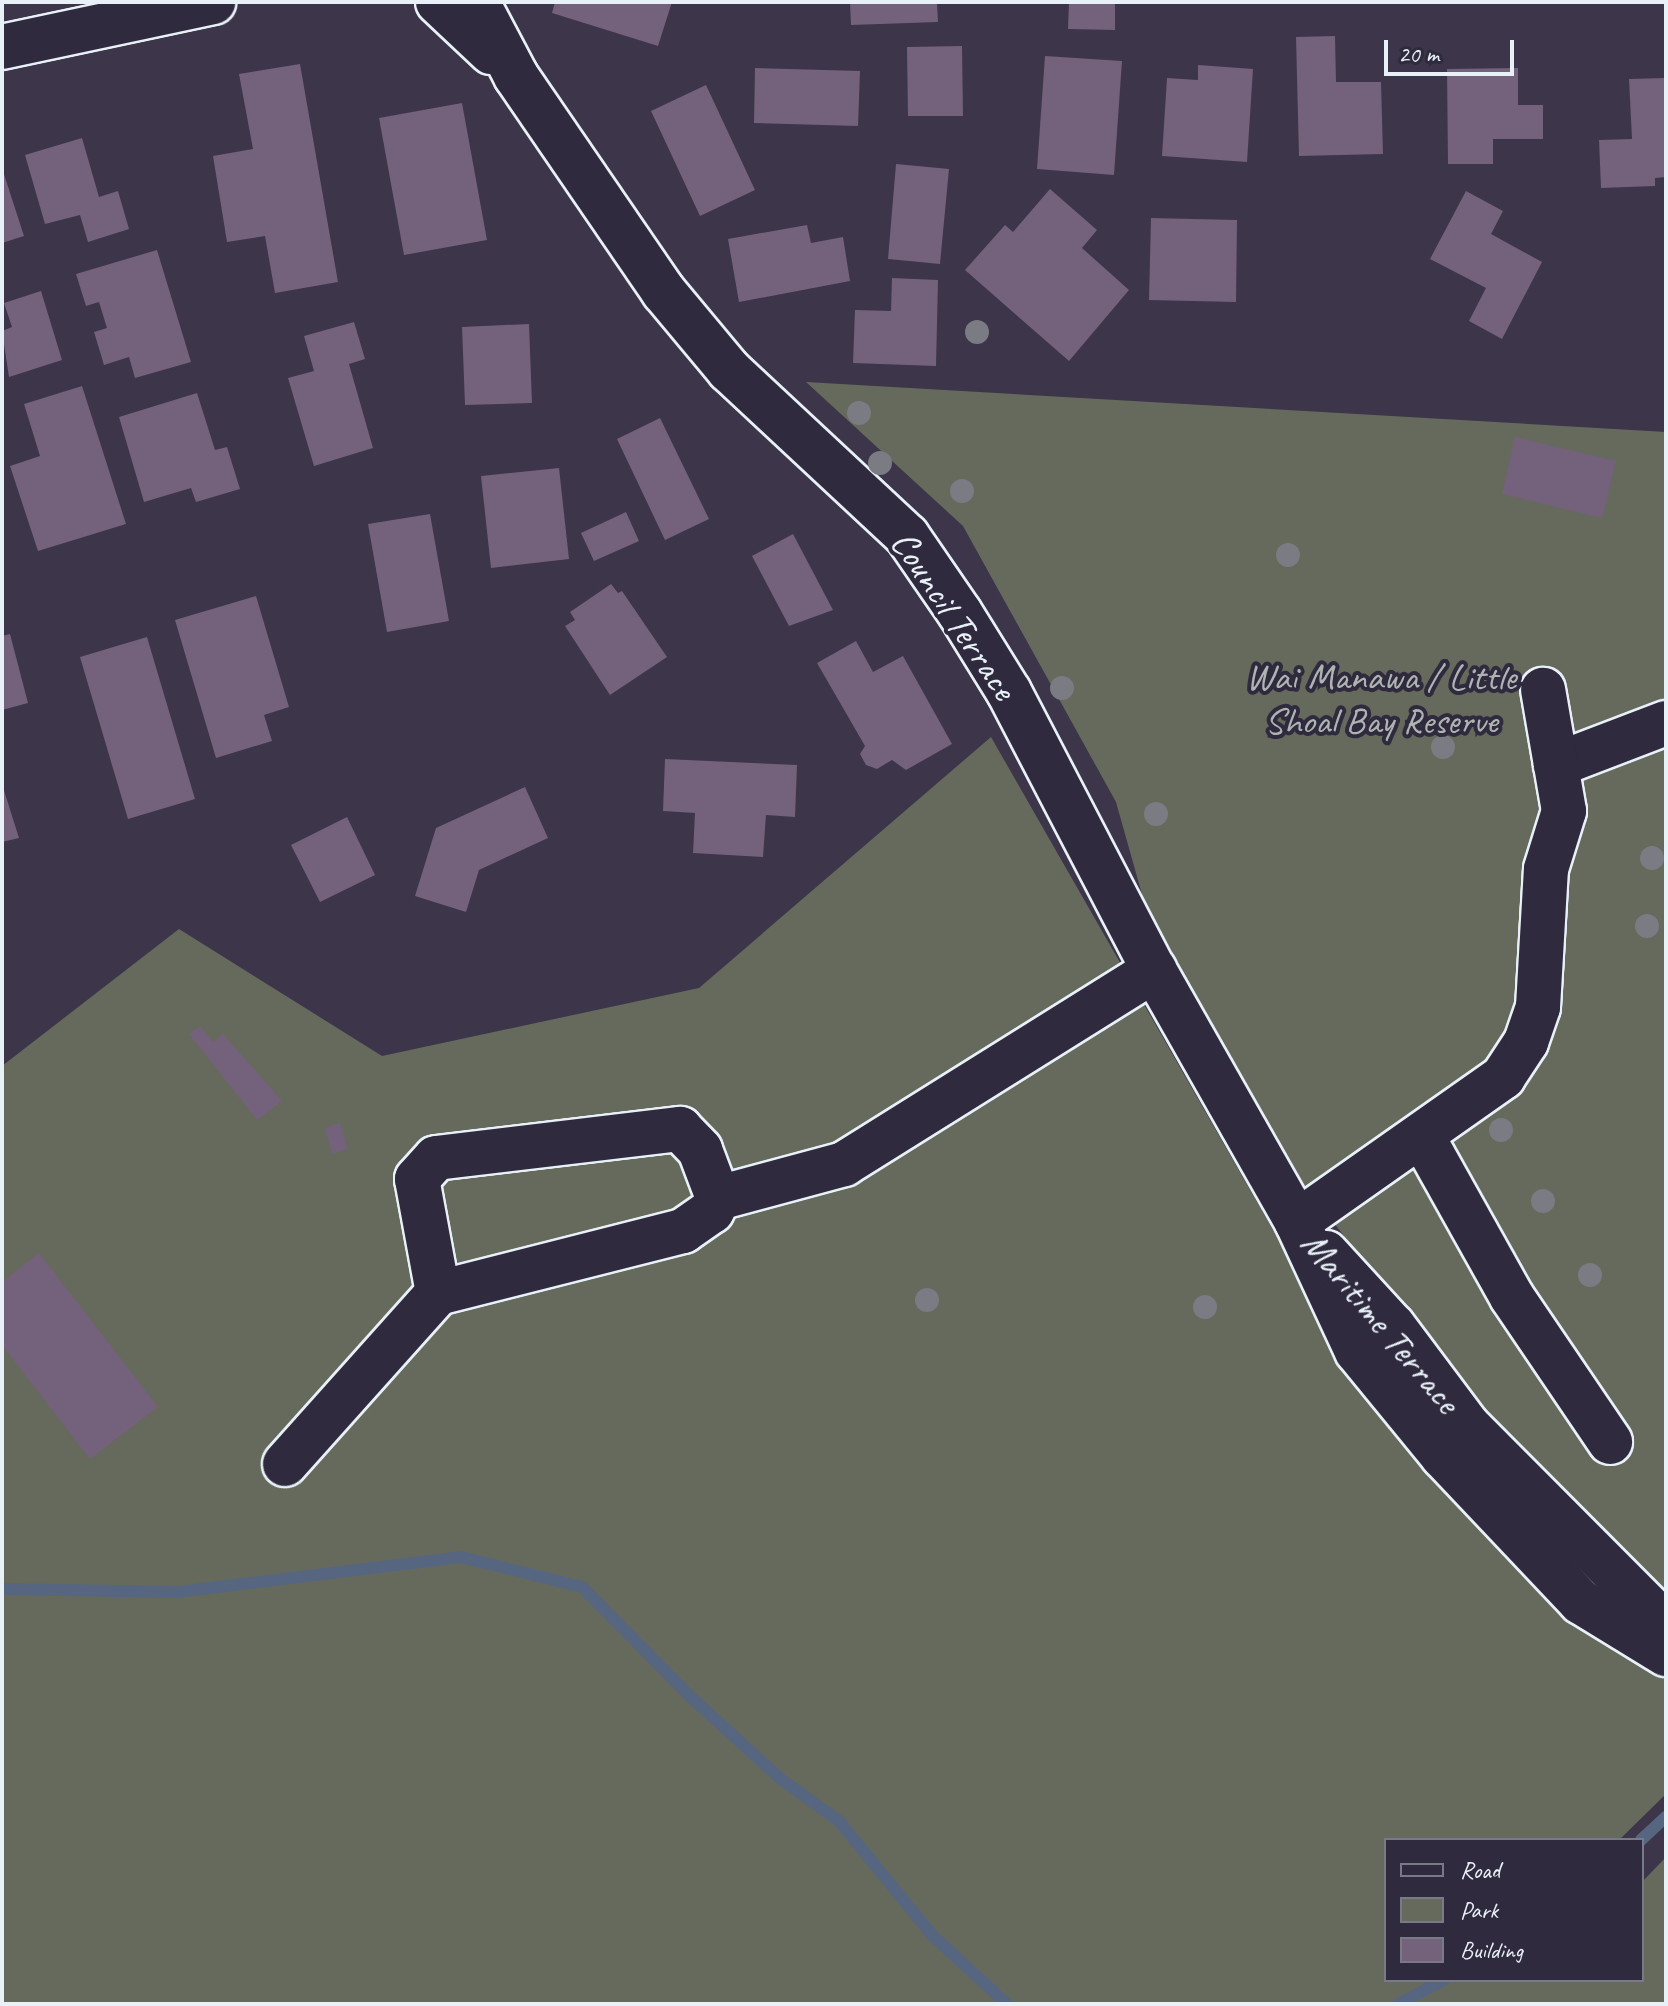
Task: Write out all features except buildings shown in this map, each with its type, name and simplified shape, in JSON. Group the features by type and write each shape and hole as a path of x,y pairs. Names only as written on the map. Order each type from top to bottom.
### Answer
{"street":[{"path":"2,47 213,2"},
{"name":"Council Terrace","path":"438,2 516,76"},
{"name":"Council Terrace","path":"477,2 516,76 664,292 729,370 907,536 1009,692 1154,970 1297,1222"},
{"path":"1297,1222 1503,1077 1526,1042 1538,1007 1546,869 1564,811 1543,690"},
{"path":"1556,765 1666,723"},
{"path":"718,1198 844,1164 877,1147 1154,970"},
{"path":"285,1464 438,1293 683,1231 712,1211 718,1198 700,1150 680,1129 436,1158 417,1179 438,1293"},
{"path":"1422,1136 1512,1297 1610,1442"},
{"name":"Maritime Terrace","path":"1297,1222 1393,1326 1467,1425 1666,1625"},
{"name":"Maritime Terrace","path":"1297,1222 1357,1351 1443,1456 1581,1602 1666,1654"}],"green space":[{"name":"Wai Manawa / Little Shoal Bay Reserve","path":"806,382 1666,432 1666,1602 1479,1409 1284,1159 1143,898 1116,802 963,526"},
{"path":"991,737 1344,1354 1556,1590 1666,1680 1666,1794 1621,1838 1384,1838 1384,1982 1644,1982 1644,1880 1666,1857 1666,2004 2,2004 2,1066 179,929 382,1056 699,988"}],"waterway":[{"path":"2,1589 177,1592 461,1557 582,1587 694,1700 782,1780 839,1821 932,1935 1007,2004"},
{"path":"1643,1838 1666,1817"},
{"path":"1398,2004 1440,1982"}]}
